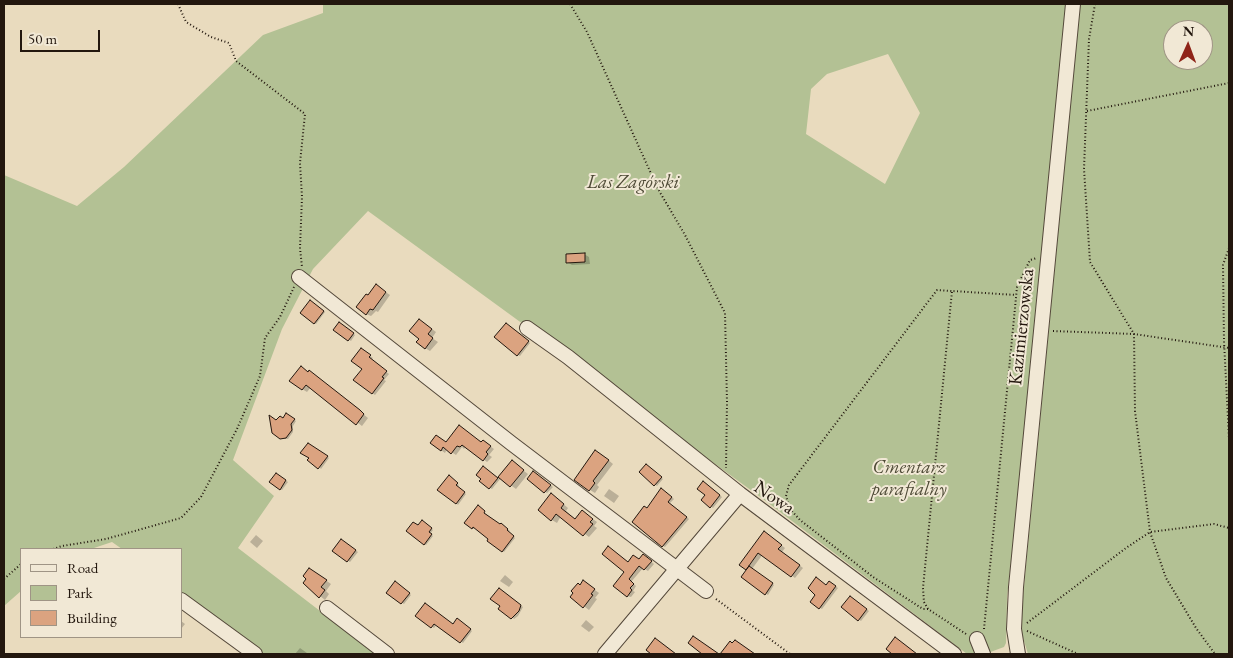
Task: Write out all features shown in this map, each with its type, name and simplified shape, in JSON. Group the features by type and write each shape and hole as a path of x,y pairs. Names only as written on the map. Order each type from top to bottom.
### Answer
{"street":[{"name":"Kazimierzowska","path":"1018,654 1014,629 1016,588 1073,4"},
{"path":"299,277 510,443 706,591"},
{"path":"527,328 568,357 740,494"},
{"name":"Nowa","path":"605,654 740,494 954,654"},
{"path":"182,601 255,654"},
{"path":"327,608 387,654"},
{"path":"977,639 984,654"}],"path":[{"path":"56,548 106,539 181,518 201,498 237,429 260,376 265,338 280,317 299,277 303,264 300,248 302,197 300,163 305,114 236,61 230,43 211,37 186,22 178,4"},
{"path":"570,4 587,32 658,189 685,235 724,312 727,402 725,483"},
{"path":"1095,4 1089,39 1084,169 1090,262 1134,334 1134,411 1150,532 1166,578 1214,654"},
{"path":"1087,111 1229,84"},
{"path":"1229,248 1224,265 1224,347 1229,439"},
{"path":"952,291 923,588 924,602 928,609 969,636 977,639 983,637 1017,287 1030,260 1038,258 1048,259"},
{"path":"928,609 923,609 882,582 800,520 790,509 786,496 789,485 937,290 1016,295"},
{"path":"1046,331 1134,334 1229,348"},
{"path":"1027,622 1150,532 1214,524 1229,528"},
{"path":"4,579 20,565"},
{"path":"706,591 790,654"},
{"path":"1020,628 1078,654"}],"green space":[{"name":"Las Zagórski","path":"323,4 1066,4 1020,483 1007,597 1006,643 1004,647 985,654 967,654 763,499 368,211 313,269 282,329 233,460 274,496 238,548 376,654 261,654 182,596 182,548 121,548 112,542 94,548 20,548 20,592 4,606 4,175 77,206 124,167 263,35 323,13","holes":["888,54 920,113 885,184 806,134 811,89 827,74"]},
{"path":"1080,4 1229,4 1229,654 1028,654 1020,628"}],"building":[{"path":"585,253 585,262 566,263 566,254"},
{"path":"376,284 386,292 373,310 370,309 366,315 356,307"},
{"path":"310,300 324,311 314,324 300,313"},
{"path":"419,319 432,329 428,334 433,338 425,349 416,342 419,339 409,331"},
{"path":"339,322 354,333 348,341 333,330"},
{"path":"506,323 529,341 517,356 494,337"},
{"path":"361,348 387,371 372,394 353,380 362,369 351,361"},
{"path":"301,366 308,372 309,370 364,414 356,425 306,385 302,390 289,381"},
{"path":"286,413 295,419 291,424 292,430 286,438 280,439 272,433 269,415 276,420 280,416 283,418"},
{"path":"459,425 481,442 483,440 491,446 486,452 488,454 483,461 462,445 460,447 457,446 451,454 443,447 441,451 430,443 436,435 446,442"},
{"path":"308,443 328,456 318,469 307,460 309,458 300,453"},
{"path":"595,450 609,460 593,481 595,483 589,491 574,480"},
{"path":"512,460 524,470 510,487 498,477"},
{"path":"646,464 662,477 654,486 639,472"},
{"path":"483,466 498,478 489,489 479,481 481,479 476,475"},
{"path":"533,471 551,485 544,493 527,479"},
{"path":"276,473 286,480 280,490 269,482"},
{"path":"449,475 458,483 456,485 465,492 456,504 437,490"},
{"path":"703,481 720,495 710,508 701,500 705,495 697,489"},
{"path":"661,488 672,497 668,502 687,517 662,547 632,522 644,506 647,508"},
{"path":"551,493 564,504 561,508 575,519 582,510 593,519 590,522 593,524 583,536 556,514 551,521 538,510"},
{"path":"478,505 485,511 484,513 501,523 514,536 502,552 473,527 472,529 464,523"},
{"path":"422,520 432,528 429,532 432,534 424,545 406,531 413,522 418,525"},
{"path":"764,531 782,545 778,549 800,565 791,577 758,553 746,570 739,565"},
{"path":"341,539 356,550 347,562 332,551"},
{"path":"608,546 628,562 633,555 639,559 643,554 652,561 644,570 639,566 629,579 634,584 630,588 632,590 627,597 613,586 624,572 602,554"},
{"path":"749,566 773,583 765,595 741,577"},
{"path":"309,568 327,580 321,587 325,590 319,598 303,583 306,579 303,576"},
{"path":"816,577 826,585 829,581 836,586 819,609 810,602 815,595 808,588"},
{"path":"583,580 595,589 591,594 593,595 583,608 570,597 573,593 571,591 578,583 580,585"},
{"path":"395,581 410,593 401,604 386,593"},
{"path":"499,588 521,605 519,611 511,619 498,609 500,606 490,599"},
{"path":"850,596 867,609 858,621 841,607"},
{"path":"425,603 453,624 457,618 471,629 460,643 434,624 431,628 415,616"},
{"path":"693,636 719,654 702,654 688,643"},
{"path":"895,637 917,654 892,654 886,649"},
{"path":"655,638 676,654 651,654 646,650"},
{"path":"735,640 755,654 720,654 730,641 732,643"}],"park label":[{"name":"Cmentarz parafialny","path":"909,479"}]}
